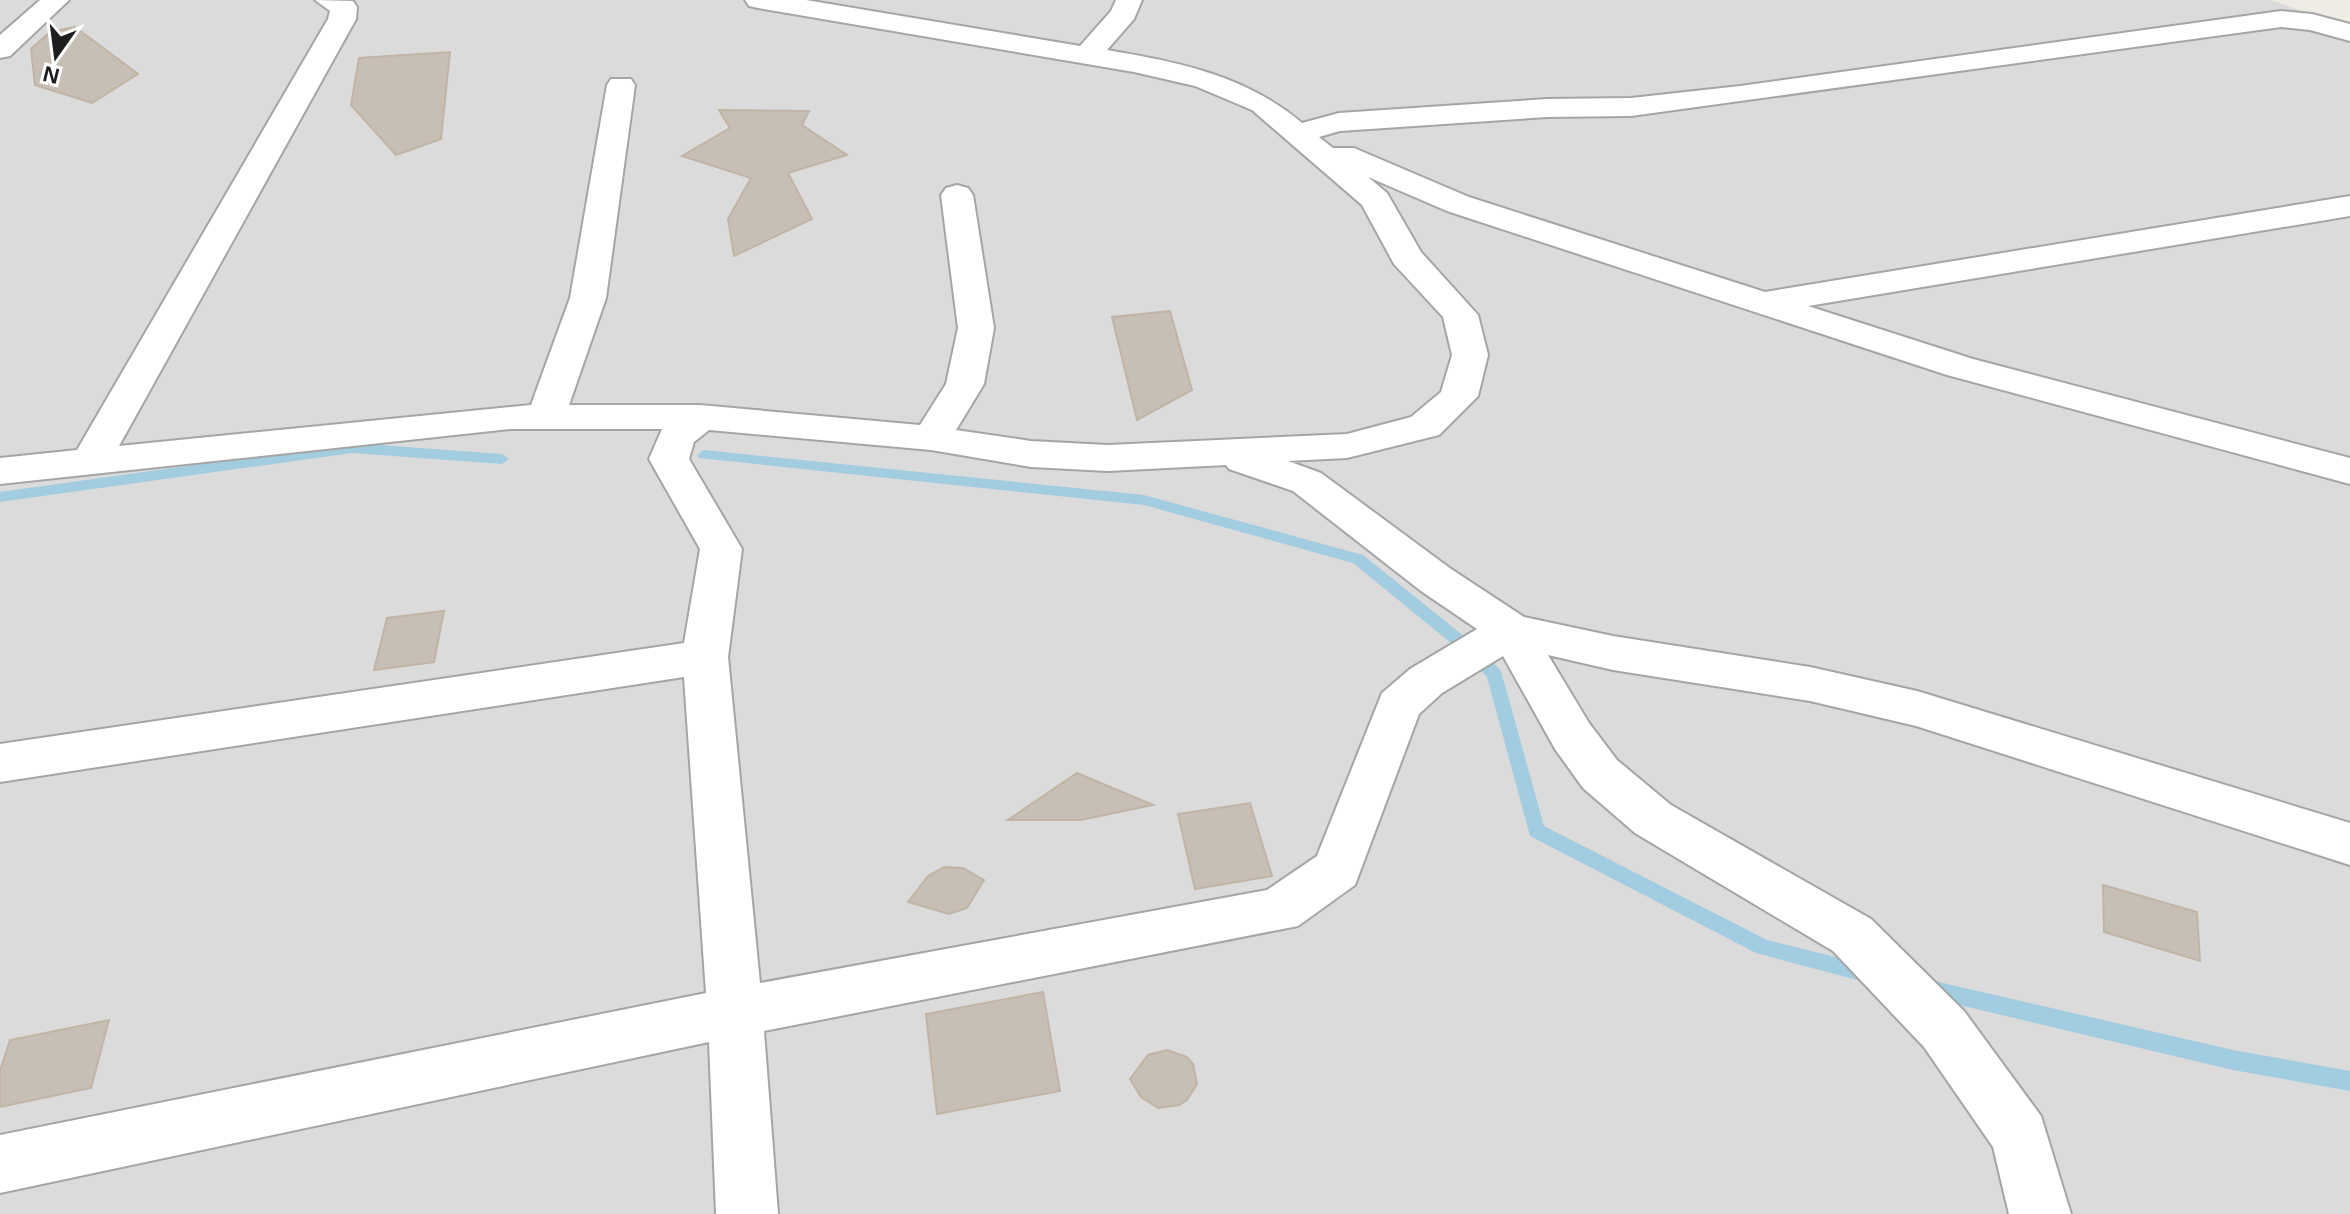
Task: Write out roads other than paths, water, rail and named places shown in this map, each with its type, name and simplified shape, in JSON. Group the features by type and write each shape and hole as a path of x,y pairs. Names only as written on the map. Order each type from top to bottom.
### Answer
{"street":[{"path":"0,50 56,0"},
{"path":"90,462 342,19 344,7 328,0"},
{"path":"0,471 511,417 700,417 931,438 1031,454 1108,458 1347,446 1425,426 1459,396 1470,355 1460,315 1406,257 1376,200 1262,104 1205,80 1088,54 758,0"},
{"path":"1088,54 1124,13 1129,0"},
{"path":"1298,133 1339,122 1662,104 1837,83 2281,19 2312,22 2350,33"},
{"path":"545,418 588,298 621,85"},
{"path":"1298,133 1458,204 1759,303 1960,367 2350,471"},
{"path":"931,438 965,384 976,328 957,195"},
{"path":"1406,257 1398,217 1420,203 1458,204"},
{"path":"1759,303 2350,206"},
{"path":"700,417 676,437 669,459 721,549 705,657 735,1012 747,1214"},
{"path":"1218,452 1307,482 1436,580 1511,630 1613,653 1810,684 1917,709 2350,844"},
{"path":"0,1164 735,1012 1279,910 1337,870 1399,705 1426,681 1511,630"},
{"path":"1511,630 1572,736 1600,774 1653,819 1852,935 1944,1029 2020,1136 2040,1214"},
{"path":"0,763 705,657"}],"waterway":[{"path":"0,497 352,448 502,459"},
{"path":"704,455 1144,500 1358,559 1474,653 1495,675 1536,831 1763,947 1872,975"},
{"path":"1926,988 2233,1060 2350,1081"}]}
